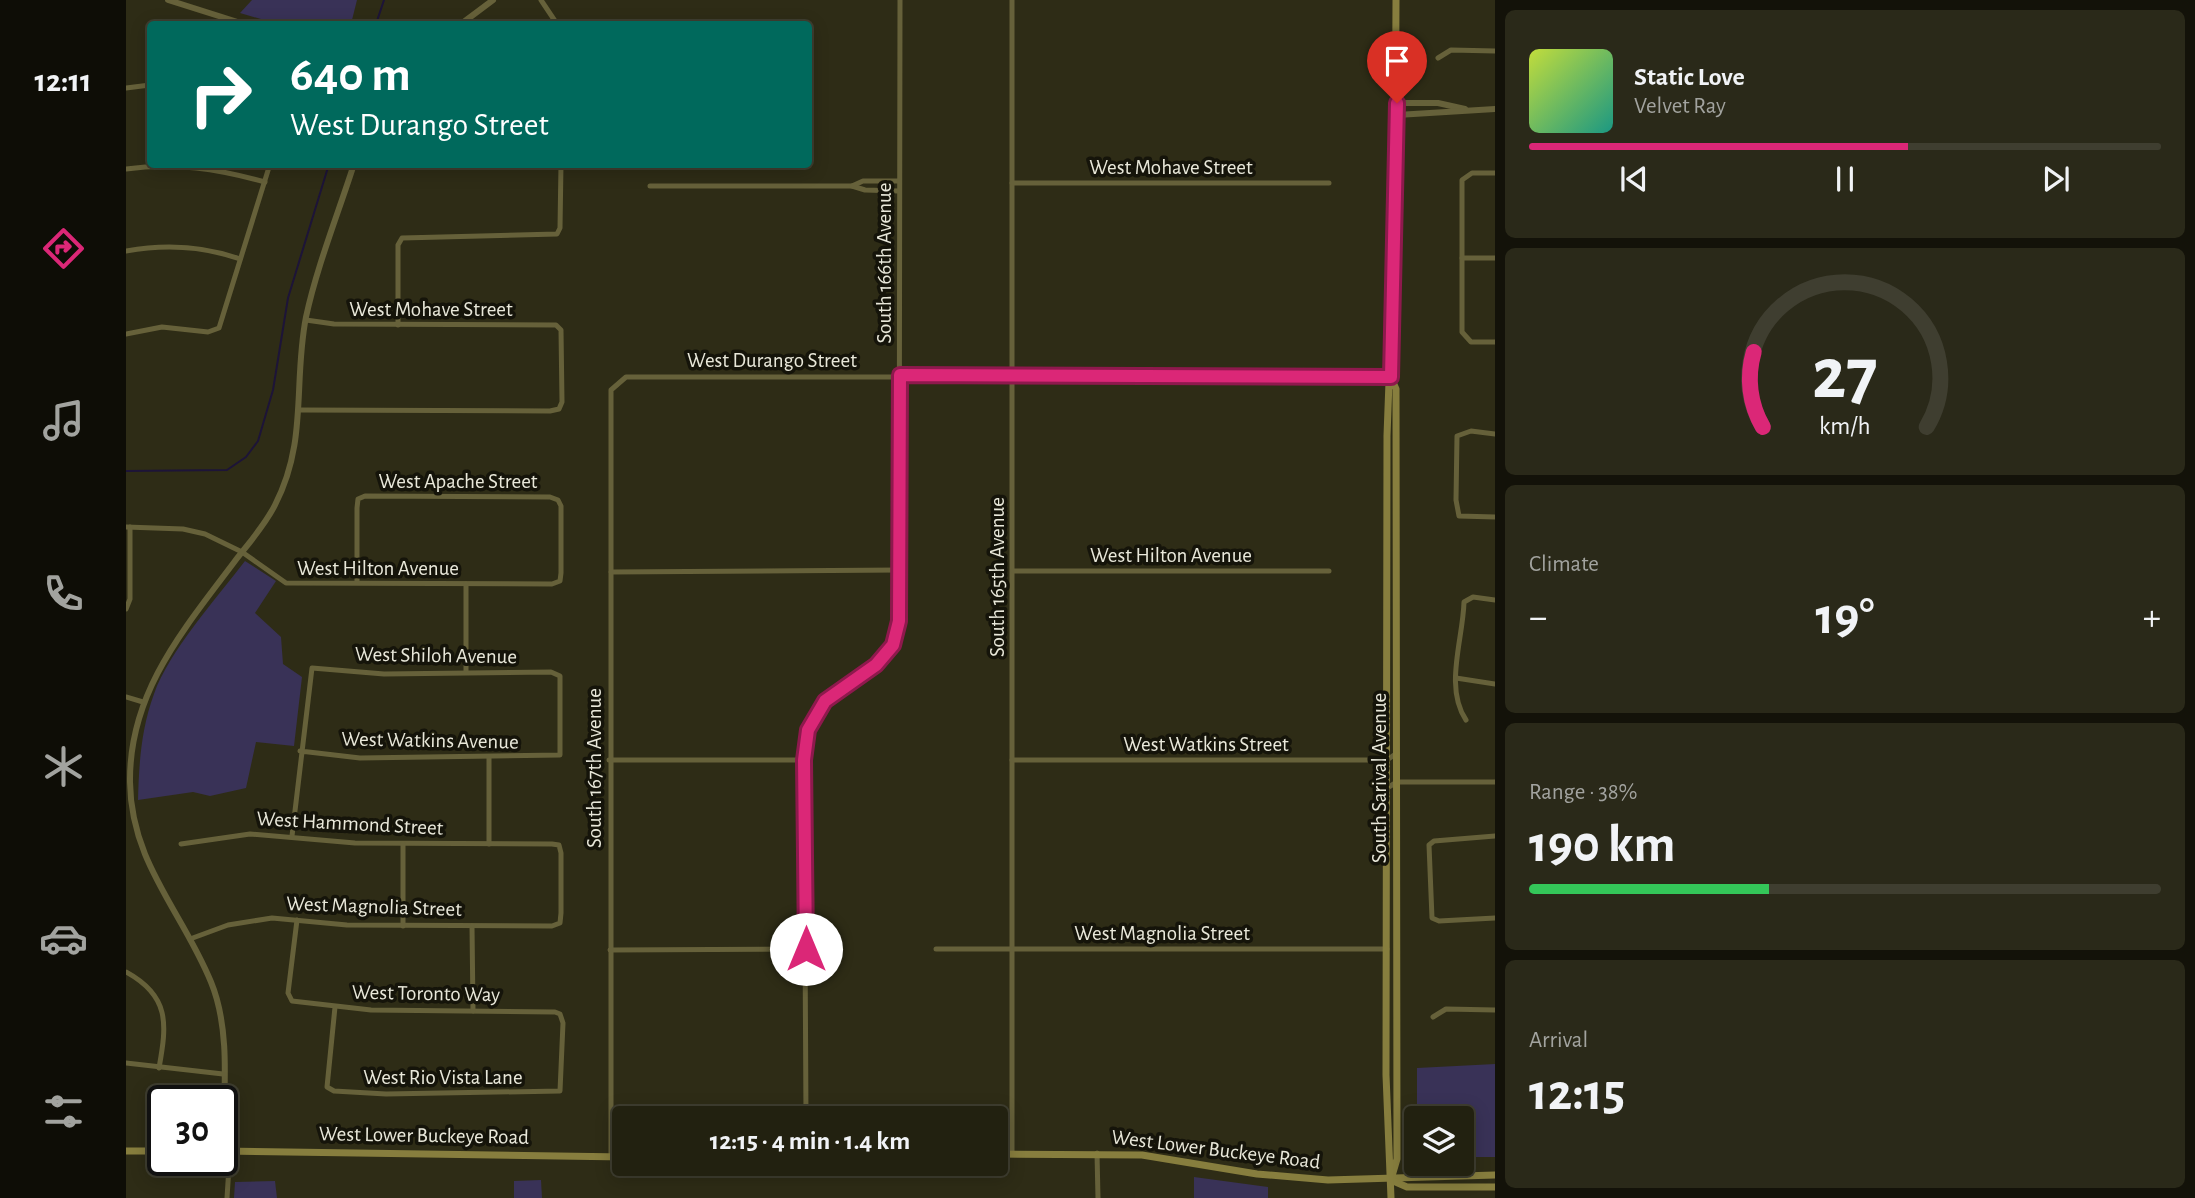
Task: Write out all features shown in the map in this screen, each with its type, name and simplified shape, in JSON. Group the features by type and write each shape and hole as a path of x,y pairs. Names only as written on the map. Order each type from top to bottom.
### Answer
{"main road":[{"name":"South Sarival Avenue","path":"1391,1198 1387,1159 1387,436 1391,377 1397,103 1396,0"},
{"name":"South Sarival Avenue","path":"1391,377 1396,390 1397,753 1397,1159 1391,1180"},
{"path":"1387,949 1397,949"},
{"path":"126,1152 147,1151"},
{"name":"West Lower Buckeye Road","path":"238,1151 611,1157"},
{"name":"West Lower Buckeye Road","path":"1008,1154 1097,1153 1157,1157 1294,1178 1391,1180"},
{"path":"1391,1180 1406,1176 1495,1175"},
{"path":"1391,1180 1407,1187 1495,1187"}],"street":[{"path":"168,0 234,21"},
{"path":"465,21 493,0"},
{"path":"541,0 555,21"},
{"name":"South 166th Avenue","path":"806,1106 804,760 808,730 825,701 876,665 893,645 899,621 900,0"},
{"name":"South 165th Avenue","path":"1012,0 1012,1154"},
{"path":"1438,58 1451,50 1495,51"},
{"path":"126,87 147,85"},
{"path":"1397,103 1438,103 1467,110"},
{"path":"1396,115 1439,115 1495,109"},
{"path":"126,169 148,168"},
{"path":"200,168 265,182"},
{"path":"126,334 162,327 216,331 269,168"},
{"path":"223,1085 219,1011 211,983 190,939 148,868 133,822 133,741 143,702 170,648 274,508 288,477 297,443 306,320 353,168"},
{"path":"398,325 398,245 402,238 556,234 561,228 561,168"},
{"path":"1495,173 1466,175 1462,180 1462,332 1471,342 1495,342"},
{"path":"650,186 852,186 875,181 899,181"},
{"path":"875,181 875,191"},
{"name":"West Mohave Street","path":"1012,183 1329,183"},
{"path":"852,186 875,191 899,191"},
{"path":"126,251 183,247 210,250 240,259"},
{"path":"1462,258 1495,258"},
{"name":"West Mohave Street","path":"300,410 559,409 561,330 556,325 334,324 306,320"},
{"name":"West Durango Street","path":"618,382 626,377 900,375 1391,377"},
{"name":"South 167th Avenue","path":"611,1157 611,390 618,382"},
{"path":"1495,434 1471,431 1457,436 1456,500 1459,516 1495,517"},
{"name":"West Apache Street","path":"357,583 358,499 365,496 550,497 558,500 561,506 560,581"},
{"path":"127,609 130,599 128,527"},
{"name":"West Hilton Avenue","path":"128,527 183,529 205,534 242,552 286,583 466,584 560,581"},
{"path":"611,572 900,570"},
{"name":"West Hilton Avenue","path":"1013,571 1329,571"},
{"path":"466,584 466,671"},
{"path":"1466,720 1457,706 1456,678 1464,602 1473,597 1495,600"},
{"name":"West Shiloh Avenue","path":"300,751 312,668 384,674 551,672 559,676 560,755"},
{"path":"1456,678 1495,684"},
{"path":"126,697 143,702"},
{"path":"292,836 300,751"},
{"name":"West Watkins Avenue","path":"300,751 360,758 560,755"},
{"path":"1387,760 1397,753"},
{"path":"489,758 489,844"},
{"path":"610,760 804,760"},
{"name":"West Watkins Street","path":"1012,760 1387,760"},
{"path":"1387,788 1397,782 1495,782"},
{"name":"West Hammond Street","path":"181,844 250,834 355,843 559,845 559,923"},
{"path":"1495,836 1434,841 1429,845 1432,918 1439,921 1495,918"},
{"path":"403,844 403,926"},
{"name":"West Magnolia Street","path":"190,939 228,925 272,918 403,926 552,926 559,923"},
{"name":"West Toronto Way","path":"297,920 288,993 292,1001 335,1007 560,1014 563,1023 560,1091"},
{"path":"472,926 473,1011"},
{"path":"610,950 806,949"},
{"name":"West Magnolia Street","path":"936,949 1387,949"},
{"path":"126,972 148,984 163,1016 166,1031 159,1068"},
{"name":"West Rio Vista Lane","path":"335,1007 327,1087 334,1091 386,1094 560,1091"},
{"path":"1433,1017 1446,1009 1495,1010"},
{"path":"126,1063 223,1074"},
{"path":"1097,1153 1098,1198"},
{"path":"226,1176 227,1198"}],"shaded area":[{"path":"252,0 357,0 352,21 268,21 240,13"},
{"path":"245,561 276,581 255,613 281,637 283,664 302,677 294,746 256,742 246,788 210,796 193,792 138,800 143,733 161,677 195,625"},
{"path":"1495,1064 1495,1157 1474,1157 1474,1106 1417,1106 1417,1068"},
{"path":"1194,1177 1268,1187 1268,1198 1194,1198"},
{"path":"541,1180 542,1198 514,1198 514,1181"},
{"path":"275,1181 277,1198 234,1198 235,1182"}],"waterway":[{"path":"377,21 384,0"},
{"path":"126,471 227,470 246,457 258,441 273,390 288,298 328,168"}],"route":[{"path":"806,949 804,760 808,730 825,701 876,665 893,645 899,621 900,375 1391,377 1397,103"}]}
